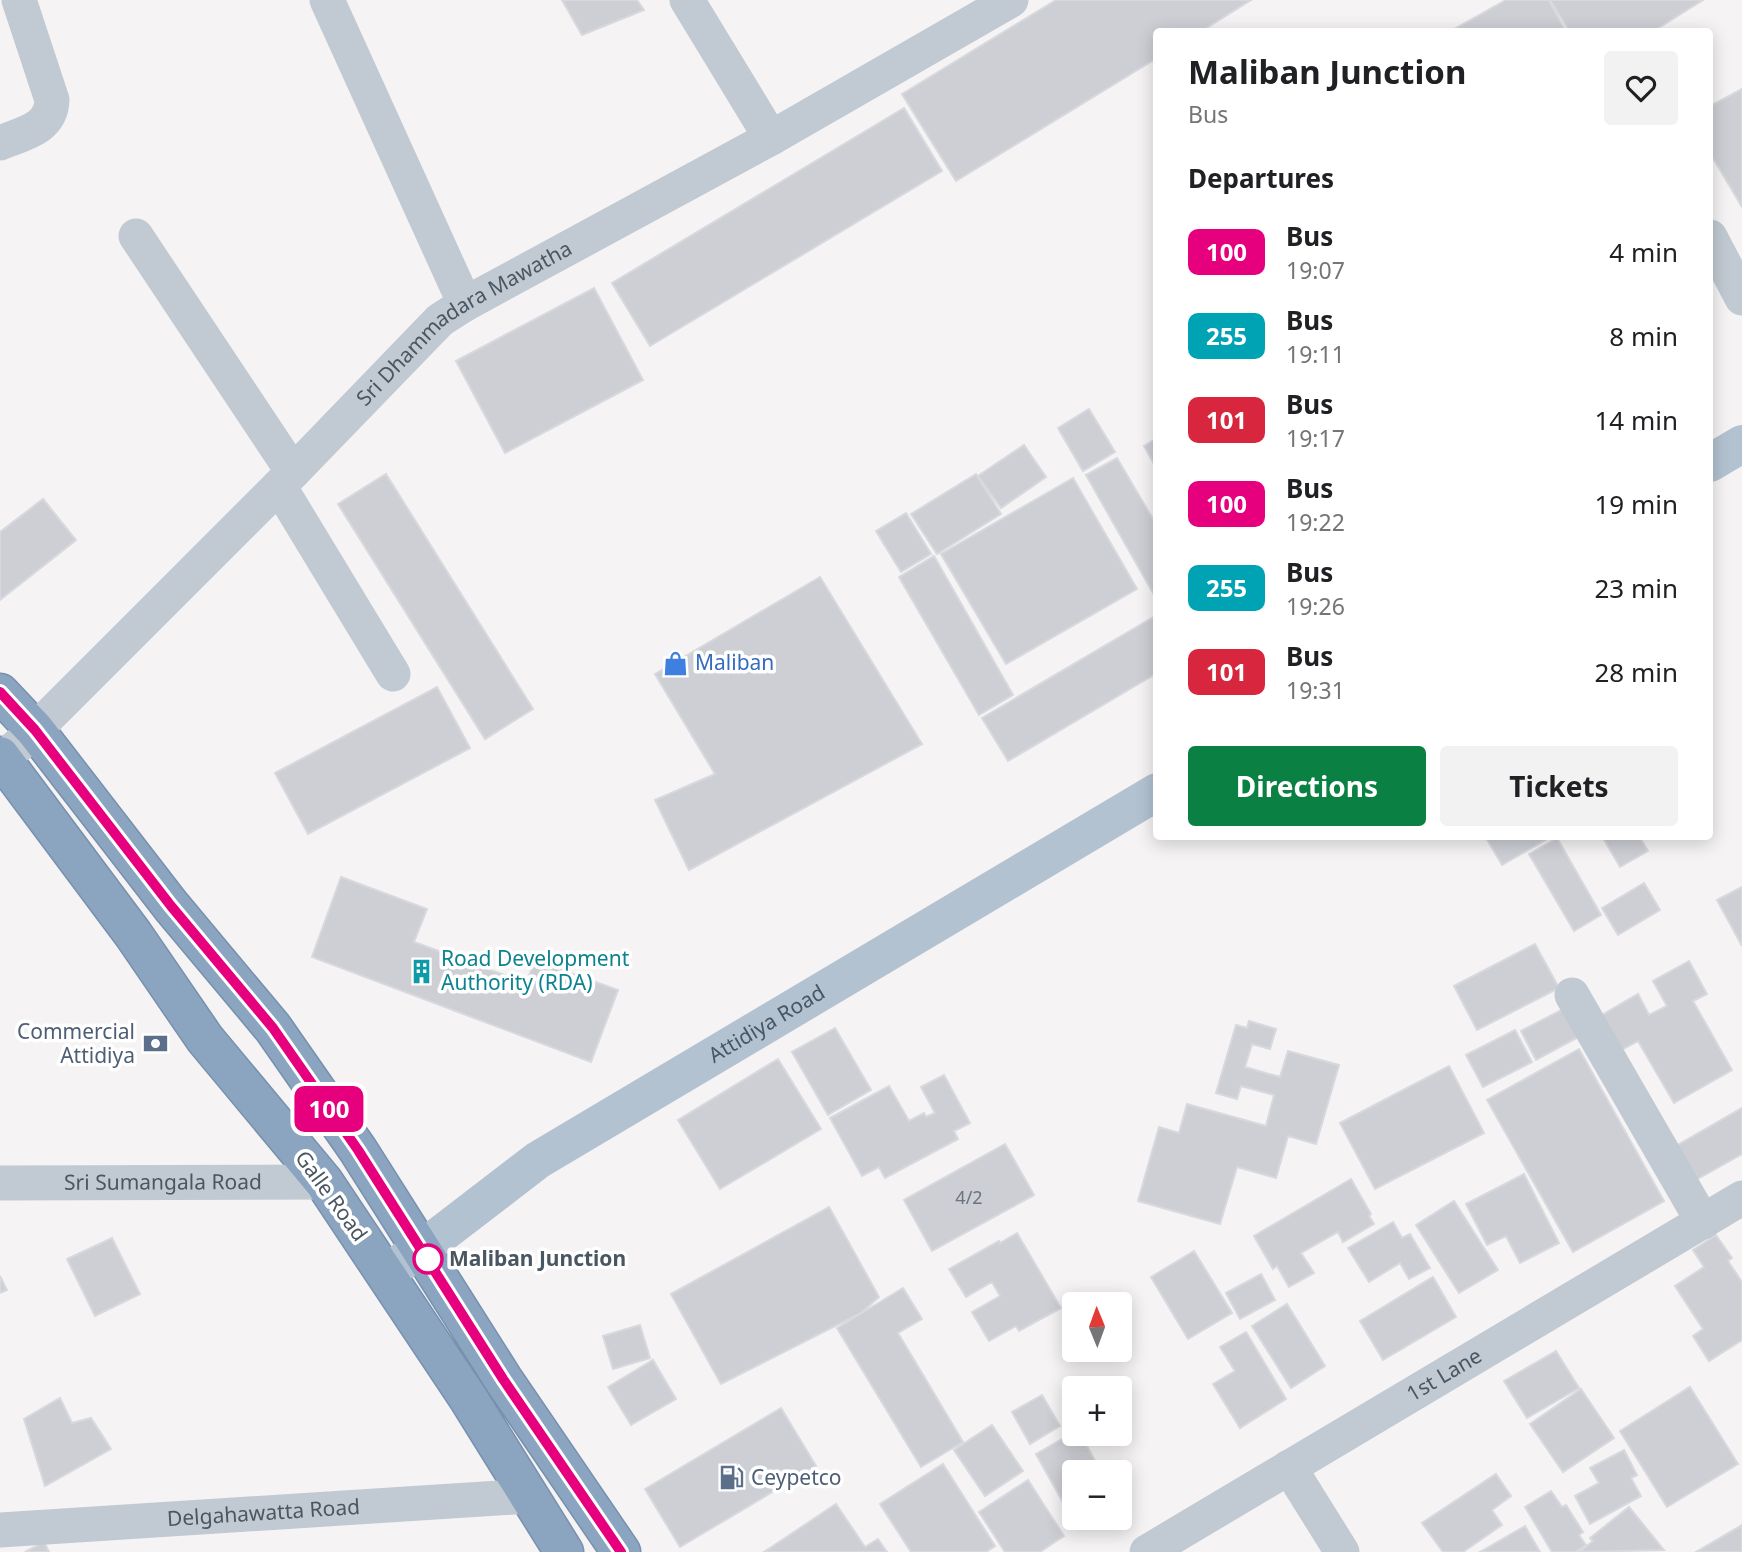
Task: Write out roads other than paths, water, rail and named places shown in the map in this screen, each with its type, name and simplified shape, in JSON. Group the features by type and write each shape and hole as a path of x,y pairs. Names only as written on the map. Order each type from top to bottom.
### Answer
{"highway":[{"path":"12,710 273,1028 358,1150 503,1379 621,1552"},
{"name":"Galle Road","path":"1,757 133,934 205,1039 324,1182 468,1398 564,1552"}],"main road":[{"name":"Attidiya Road","path":"386,1272 422,1250 538,1160 1153,794"}],"street":[{"path":"0,143 40,126 52,113 52,100 19,0"},
{"path":"327,0 465,304"},
{"path":"687,0 771,138"},
{"name":"Sri Dhammadara Mawatha","path":"1,757 12,710 286,479 440,320 771,138 967,11 1011,0"},
{"path":"136,236 286,479 393,674"},
{"path":"1713,243 1742,298"},
{"path":"1572,995 1703,1222"},
{"name":"Sri Sumangala Road","path":"0,1184 324,1182"},
{"name":"1st Lane","path":"1147,1552 1742,1198"},
{"path":"1289,1467 1342,1552"},
{"name":"Delgahawatta Road","path":"0,1530 529,1496"},
{"path":"1194,1552 1219,1510"}],"place":[{"name":"Maliban","path":"675,663"},
{"name":"Road Development Authority (RDA)","path":"421,971"},
{"name":"Commercial Attidiya","path":"155,1044"},
{"name":"Maliban Junction","path":"428,1259"},
{"name":"Ceypetco","path":"731,1478"}]}
